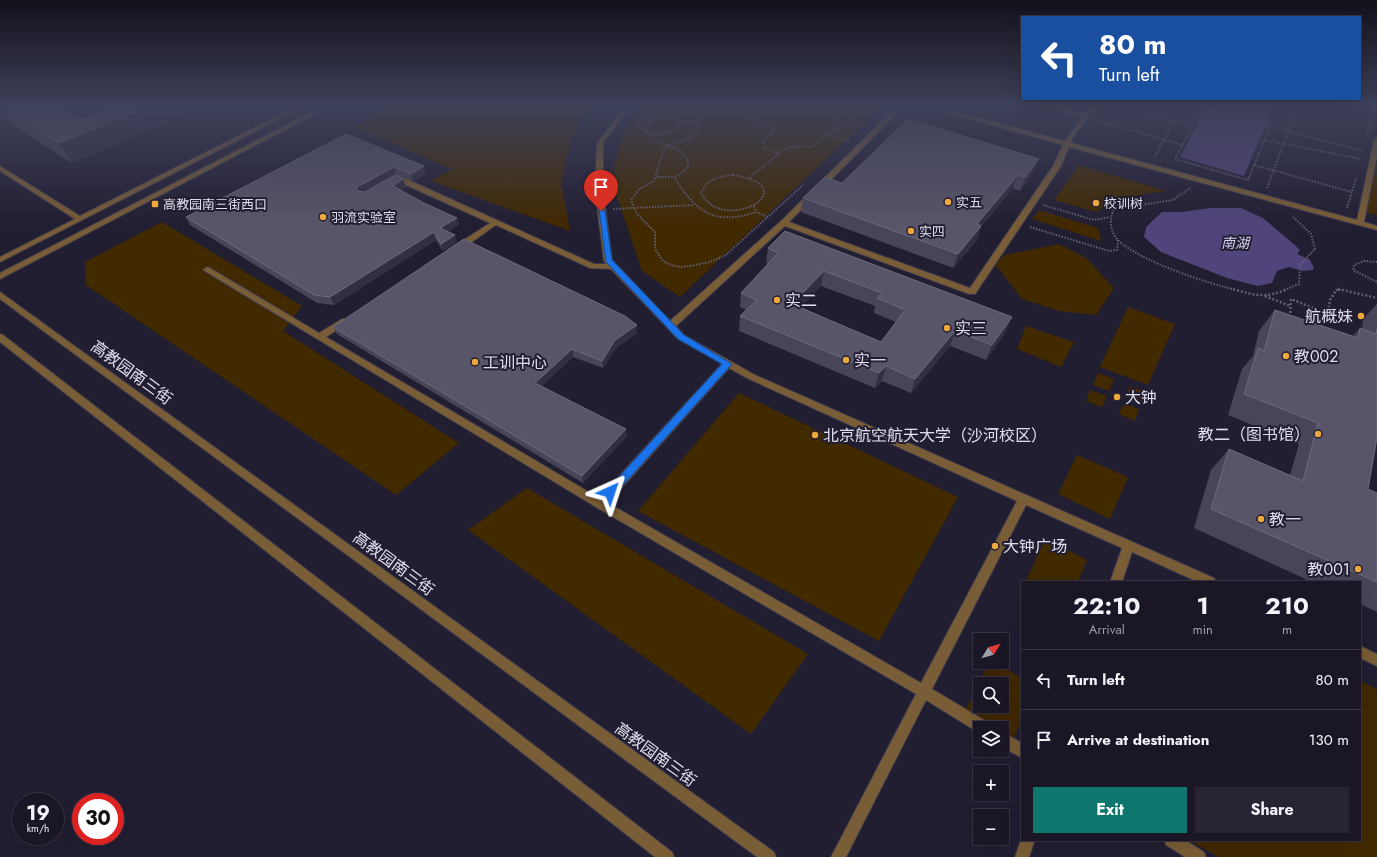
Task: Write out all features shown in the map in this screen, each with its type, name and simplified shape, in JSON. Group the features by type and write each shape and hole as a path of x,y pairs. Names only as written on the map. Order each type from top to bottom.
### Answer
{"street":[{"path":"0,260 223,146"},
{"path":"0,276 251,146"},
{"path":"600,146 599,190 608,261 681,337 752,377 1208,581"},
{"path":"670,326 784,223 861,146"},
{"path":"784,223 972,292 1058,166 1068,146"},
{"path":"1072,146 1377,228"},
{"path":"1360,223 1376,146"},
{"path":"0,168 80,218"},
{"path":"384,185 397,178 593,266 614,267"},
{"path":"450,252 496,222"},
{"path":"207,270 600,504 973,721"},
{"name":"高教园南三街","path":"0,296 769,857"},
{"path":"319,337 352,316"},
{"path":"0,337 667,857"},
{"path":"600,504 728,364"},
{"path":"838,857 1024,498"},
{"path":"1116,581 1129,545"},
{"path":"1361,652 1377,660"},
{"path":"1009,743 1021,750"},
{"path":"1022,857 1028,841"},
{"path":"1173,841 1199,857"}],"path":[{"path":"667,146 663,152 654,180 639,189 631,200 637,214 655,232 654,244 657,254 664,261 686,267 706,265 726,255 803,185"},
{"path":"656,176 661,178 674,177 683,174 688,168 688,158 682,152 670,146"},
{"path":"764,146 764,148 778,154"},
{"path":"749,178 786,148 792,146 813,146"},
{"path":"1153,159 1161,146"},
{"path":"1182,146 1175,159 1248,180 1262,146"},
{"path":"1267,190 1283,146"},
{"path":"1298,146 1361,159"},
{"path":"1344,146 1363,151"},
{"path":"1254,165 1352,192"},
{"path":"733,175 749,178 760,185 764,190 764,196 761,201 754,206 744,210 729,210 714,207 706,201 701,193 703,187 709,181 724,176 733,175"},
{"path":"674,177 694,204 706,213 721,218 747,216 756,212 784,223"},
{"path":"1018,224 1109,250 1117,250 1118,240 1110,217 1114,209 1173,200 1194,186"},
{"path":"1033,202 1094,220 1110,217"},
{"path":"601,211 633,206 694,204"},
{"path":"754,206 756,212"},
{"path":"1265,296 1277,294 1287,288 1299,284 1301,276 1299,268 1301,263 1315,249 1311,234 1294,218 1292,213"},
{"path":"1118,240 1150,260 1218,285 1265,296 1290,306"},
{"path":"1377,262 1364,261 1354,265 1353,270 1377,282"},
{"path":"1290,319 1291,299 1328,314 1330,300 1337,289 1377,298"}],"shaded area":[{"path":"398,146 569,146 561,181 570,231 431,181 452,169"},
{"path":"620,146 840,146 680,297 642,271 615,191 614,166"},
{"path":"1377,159 1377,215 1364,212"},
{"path":"1079,165 1166,191 1144,194 1113,202 1096,212 1054,200"},
{"path":"1039,210 1098,228 1101,241 1032,219"},
{"path":"162,222 302,306 283,331 459,443 396,495 86,285 85,262"},
{"path":"1059,244 1086,258 1114,288 1096,315 1059,311 1022,299 995,264 1005,255"},
{"path":"1128,307 1175,324 1148,385 1100,367"},
{"path":"1026,326 1074,342 1061,367 1017,349"},
{"path":"1098,373 1114,379 1109,391 1093,385"},
{"path":"1130,386 1146,392 1142,403 1126,397"},
{"path":"1090,390 1107,396 1102,407 1086,401"},
{"path":"739,393 958,497 879,641 638,511"},
{"path":"1124,403 1139,409 1135,421 1119,414"},
{"path":"1077,455 1128,477 1110,519 1058,494"},
{"path":"527,488 808,654 751,734 468,530"},
{"path":"1045,539 1087,560 1078,581 1026,581"},
{"path":"986,669 1006,669 1021,677 1021,721 1014,738 1009,735 1009,721 986,721 966,709 973,695 973,713 1009,713 1009,677 982,677"},
{"path":"1361,681 1377,689 1377,857 1218,857 1191,841 1361,841"}],"water":[{"path":"1186,146 1257,146 1244,176 1180,157"},
{"name":"南湖","path":"1210,208 1241,208 1263,218 1295,245 1300,250 1297,254 1310,260 1314,268 1312,270 1303,271 1289,267 1277,271 1272,283 1258,286 1227,278 1161,252 1144,237 1146,227 1162,212 1182,212"}],"building":[{"name":"羽流实验室","path":"323,146 375,146 424,166 411,174 394,167 357,187 357,191 365,192 395,175 403,179 393,186 424,203 457,218 440,228 455,235 441,244 434,232 330,297 314,295 186,217"},
{"path":"880,146 996,146 1039,159 1025,177 1018,175 977,224 981,226 958,254 803,198 825,177 842,183"},
{"path":"785,231 1012,317 992,345 955,331 915,379 886,366 879,373 740,316 757,300 741,293 778,253 768,248","holes":["824,271 882,293 877,298 905,310 881,342 792,304"]},
{"name":"工训中心","path":"464,239 625,316 637,325 615,340 602,361 572,349 535,383 626,429 582,476 333,327"},
{"path":"1275,310 1358,338 1360,328 1376,334 1377,329 1377,438 1368,489 1377,493 1377,582 1211,509 1229,449 1303,481 1318,423 1244,394 1258,348 1264,351"}],"place":[{"name":"实五","path":"948,202"},
{"name":"校训树","path":"1096,203"},
{"name":"高教园南三街西口","path":"155,204"},
{"name":"羽流实验室","path":"323,217"},
{"name":"实四","path":"911,231"},
{"name":"实二","path":"777,300"},
{"name":"航概妹","path":"1361,316"},
{"name":"实三","path":"947,328"},
{"name":"教002","path":"1286,356"},
{"name":"实一","path":"846,360"},
{"name":"工训中心","path":"475,362"},
{"name":"大钟","path":"1117,397"},
{"name":"教二（图书馆）","path":"1318,434"},
{"name":"北京航空航天大学（沙河校区）","path":"815,435"},
{"name":"教一","path":"1261,519"},
{"name":"大钟广场","path":"995,546"},
{"name":"教001","path":"1358,569"}],"route":[{"path":"601,211 608,261 681,337 728,364 610,492"}]}
